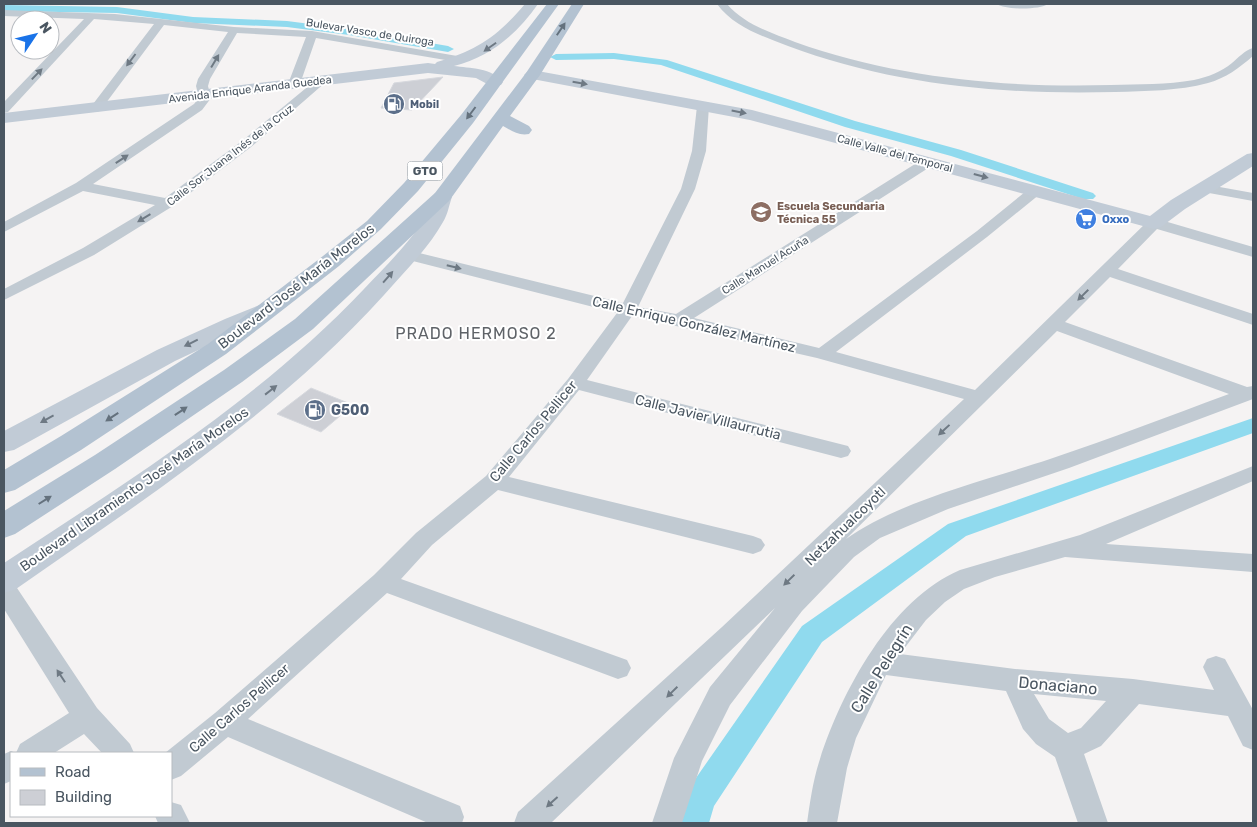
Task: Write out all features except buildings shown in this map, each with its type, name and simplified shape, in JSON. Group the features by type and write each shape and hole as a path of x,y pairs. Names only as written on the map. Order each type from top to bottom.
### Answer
{"main road":[{"name":"Boulevard José María Morelos","path":"4,484 217,349 332,261 396,204 424,172 495,82 553,4"},
{"name":"GTO","path":"4,526 105,462 233,376 304,324 442,197 532,75 578,4"},
{"path":"507,65 528,8"},
{"path":"501,118 523,130"}],"street":[{"path":"722,4 726,10 740,21 825,56 907,74 1008,87 1110,89 1192,83 1228,72 1253,51"},
{"path":"1002,4 1022,6 1043,4"},
{"path":"428,68 463,60 484,51 497,42 528,8"},
{"name":"Bulevar Vasco de Quiroga","path":"60,15 92,16 234,30 312,34 463,60"},
{"path":"4,109 92,16"},
{"path":"96,108 161,22"},
{"path":"4,228 81,186 203,102 205,98 203,95 204,79 234,30"},
{"path":"294,84 312,34"},
{"name":"Avenida Enrique Aranda Guedea","path":"4,118 428,68 480,74 495,82"},
{"name":"Calle Valle del Temporal","path":"532,75 703,106 802,127 1154,223 1253,252"},
{"name":"Calle Sor Juana Inés de la Cruz","path":"4,295 105,242 168,203 253,140 321,81"},
{"name":"Calle Carlos Pellicer","path":"172,765 225,722 383,582 424,539 494,480 575,383 628,310 688,189 699,151 703,106"},
{"path":"1154,223 1170,208 1253,158"},
{"name":"Calle Manuel Acuña","path":"679,320 928,162"},
{"path":"81,186 168,203"},
{"path":"1203,188 1253,197"},
{"path":"822,354 982,234 1035,191"},
{"name":"Boulevard Libramiento José María Morelos","path":"4,580 181,458 277,385 321,348 359,312 407,255 433,222 442,197"},
{"name":"Netzahualcoyotl","path":"529,823 664,700 1055,324 1154,223"},
{"name":"Calle Enrique González Martínez","path":"407,255 628,310 679,320 822,354 979,397"},
{"path":"1107,272 1253,320"},
{"path":"4,442 136,370 209,334 267,309"},
{"path":"1055,324 1250,393"},
{"name":"Calle Javier Villaurrutia","path":"575,383 841,451"},
{"path":"666,823 688,758 720,696 793,604 846,551 872,532 916,512 1131,438 1250,393"},
{"path":"1063,550 1253,474"},
{"path":"494,480 753,545"},
{"path":"1063,550 1253,563"},
{"name":"Calle Pelegrín","path":"822,823 833,761 844,729 880,663 901,630 925,604 954,583 996,566 1063,550"},
{"path":"383,582 618,668"},
{"path":"4,589 88,717 119,752"},
{"name":"Donaciano","path":"880,663 1015,681 1133,691 1236,705"},
{"path":"1216,667 1253,737"},
{"path":"1015,681 1034,724 1042,733 1067,748 1093,823"},
{"path":"1067,748 1091,736 1133,691"},
{"path":"32,752 88,717"},
{"path":"225,722 449,817"}],"waterway":[{"path":"4,8 117,10 193,20 287,24 349,32 448,49"},
{"path":"556,57 614,56 663,62 850,124 956,153 1088,196"},
{"path":"693,823 700,799 812,634 957,530 1253,425"}],"place":[{"name":"Mobil","path":"394,104"},
{"name":"Escuela Secundaria Técnica 55","path":"761,212"},
{"name":"Oxxo","path":"1086,219"},
{"name":"G500","path":"315,410"}],"district":[{"name":"PRADO HERMOSO 2","path":"476,333"}]}
